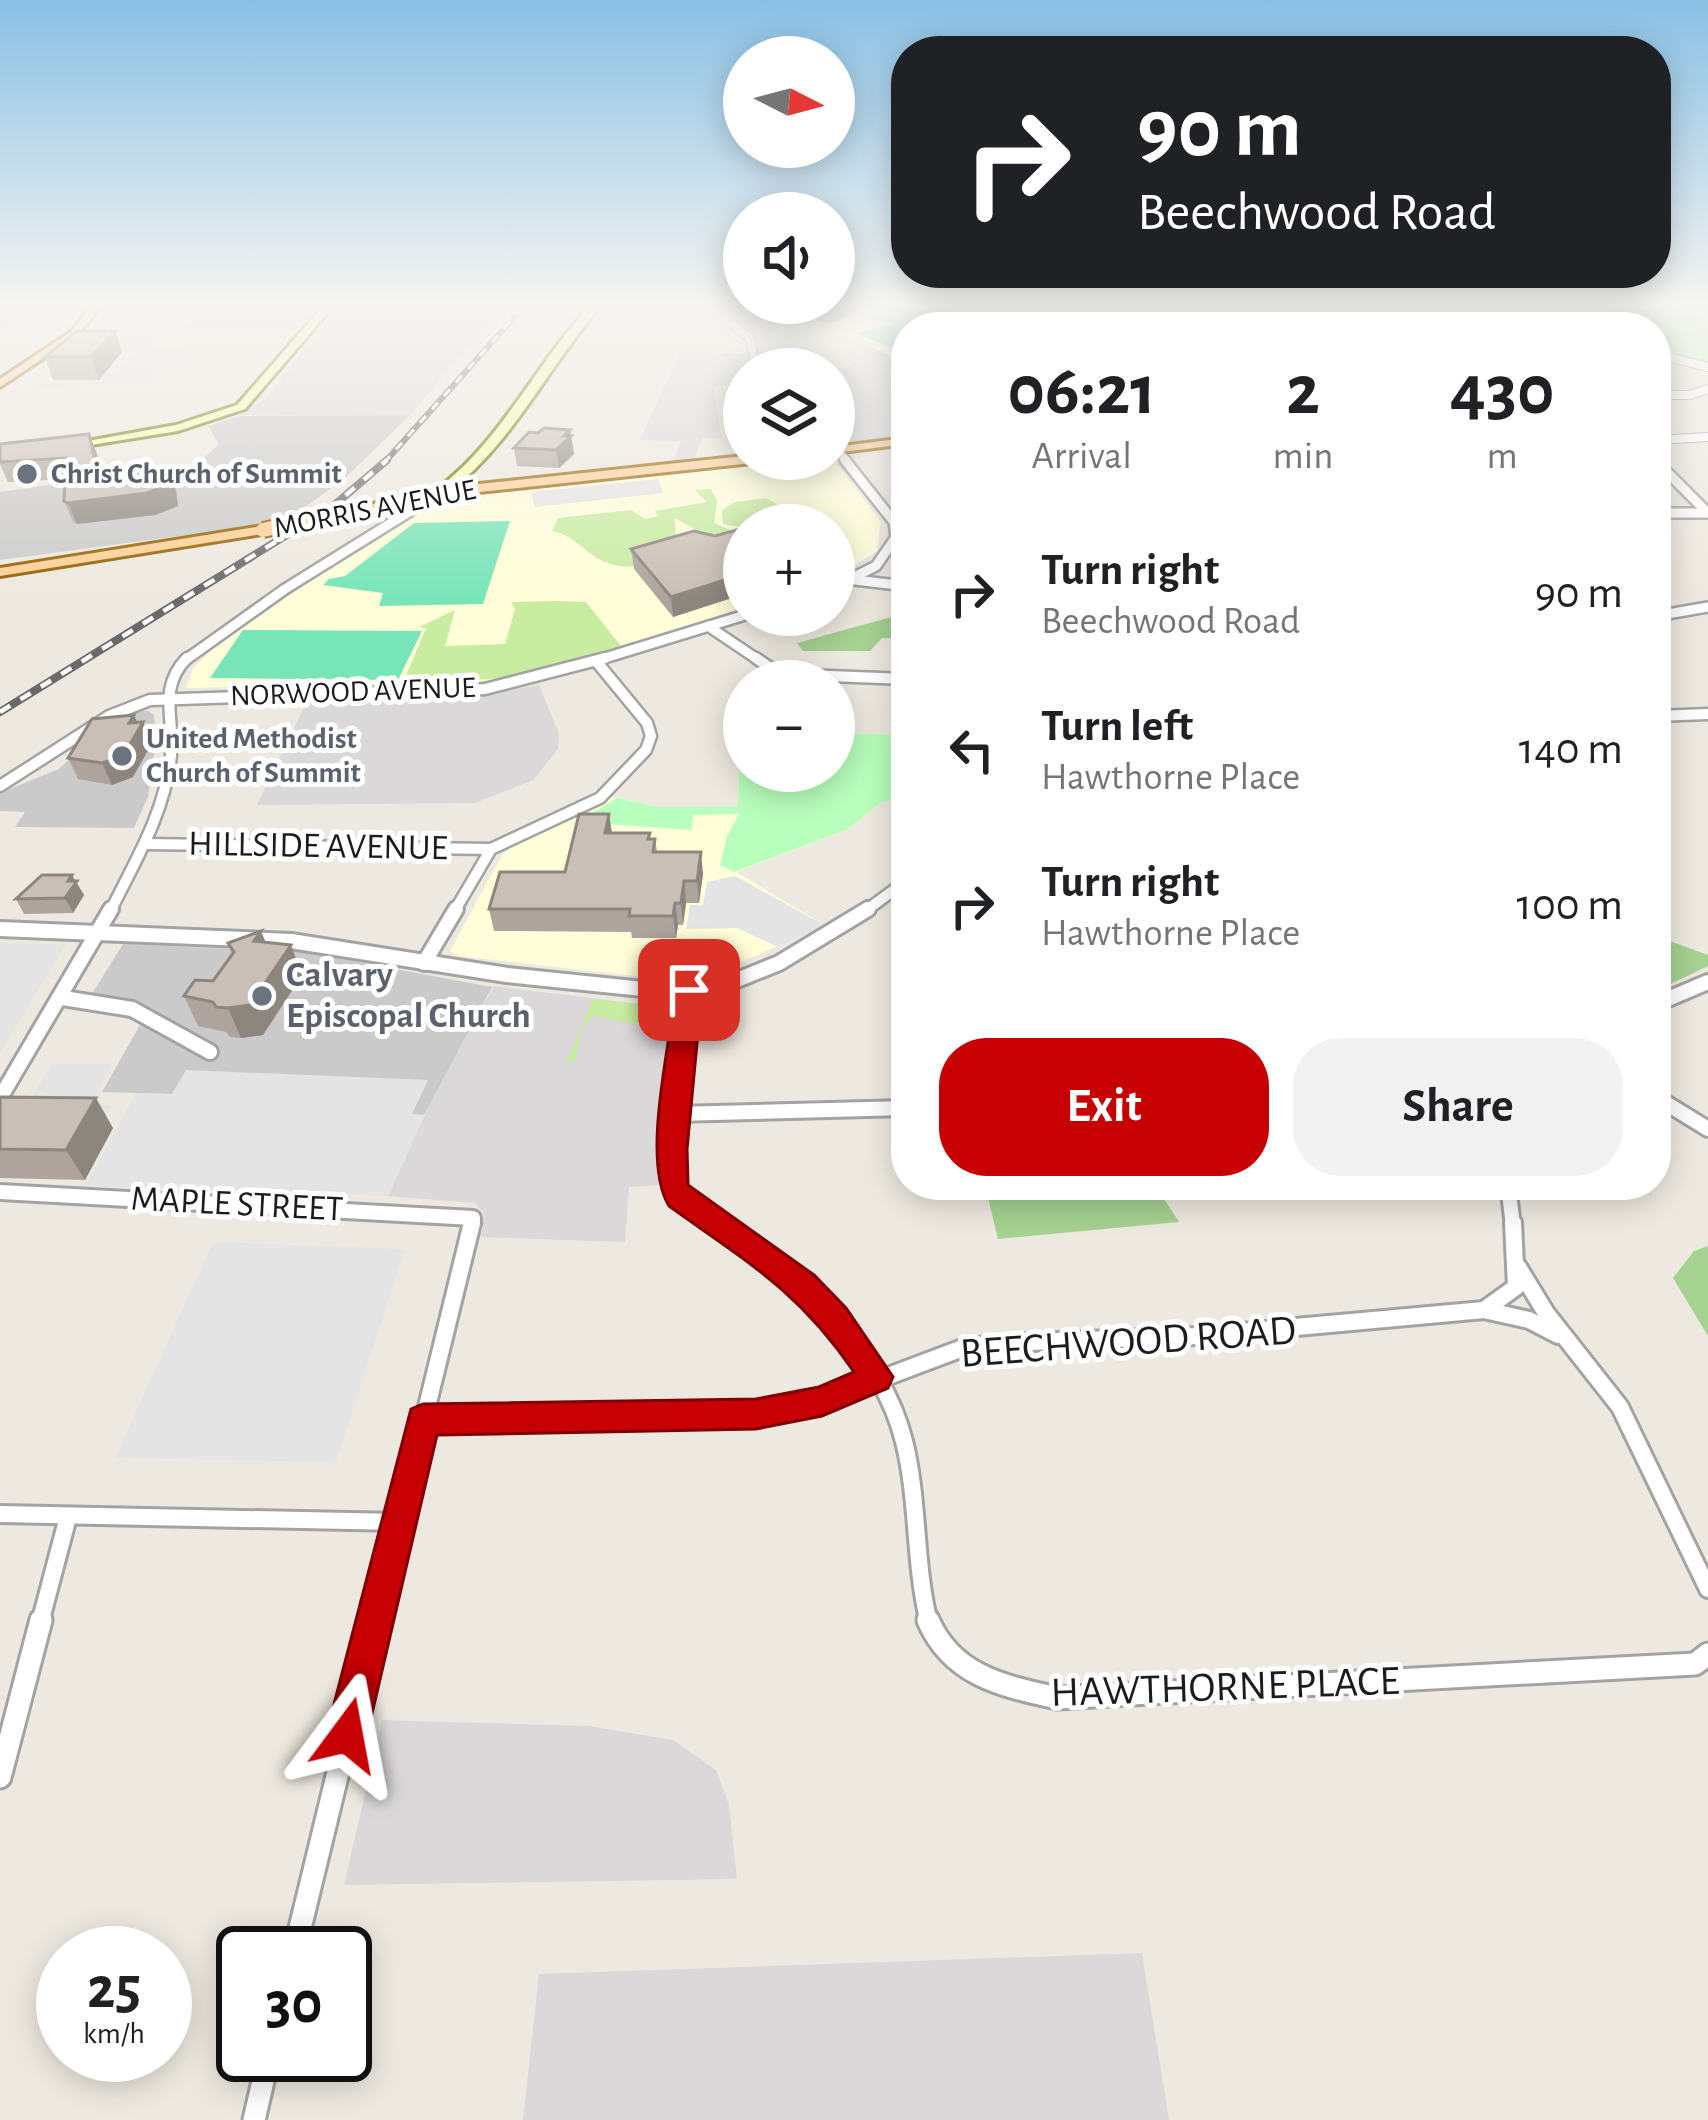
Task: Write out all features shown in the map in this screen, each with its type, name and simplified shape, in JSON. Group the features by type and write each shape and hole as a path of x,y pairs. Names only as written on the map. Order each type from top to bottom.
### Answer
{"main road":[{"path":"855,448 891,443"},
{"name":"MORRIS AVENUE","path":"0,572 263,530 441,492 723,462"}],"street":[{"path":"46,449 178,428 246,402"},
{"path":"0,1098 63,998 159,813 172,752 167,698 173,674 193,652 477,466 525,402"},
{"path":"1671,439 1708,437"},
{"path":"855,475 891,522"},
{"path":"1671,476 1708,513"},
{"path":"1671,513 1708,513"},
{"path":"855,580 886,556 891,542"},
{"path":"855,580 891,584"},
{"path":"1671,613 1708,607"},
{"name":"NORWOOD AVENUE","path":"0,786 43,765 108,713 167,698 449,693 521,682 723,622"},
{"path":"709,626 779,674 891,678"},
{"path":"424,963 491,849 600,797 646,750 651,736 647,723 596,661"},
{"path":"1671,715 1708,714"},
{"name":"HILLSIDE AVENUE","path":"146,844 491,849"},
{"path":"0,929 291,941 621,989 689,990 737,980 796,954 891,891"},
{"path":"1671,998 1708,982"},
{"name":"HAWTHORNE PLACE","path":"689,990 671,1179 680,1197 803,1284 835,1318 888,1396 909,1468 918,1577 929,1633 948,1658 1010,1693 1057,1698 1695,1664 1708,1654"},
{"path":"63,998 132,1009 210,1052"},
{"path":"1671,1107 1708,1130"},
{"path":"676,1114 891,1108"},
{"name":"MAPLE STREET","path":"0,1192 473,1218 423,1420"},
{"path":"1484,1310 1516,1286 1510,1200"},
{"path":"1518,1268 1565,1339 1620,1407 1708,1589"},
{"path":"1484,1310 1529,1320 1565,1339"},
{"name":"BEECHWOOD ROAD","path":"423,1420 756,1414 822,1401 960,1349 1001,1343 1197,1336 1484,1310"},
{"path":"301,1926 423,1420"},
{"path":"0,1514 398,1522"},
{"path":"0,1777 68,1517"},
{"path":"254,2120 263,2082"}],"shaded area":[{"path":"260,402 421,402 410,415 240,415"},
{"path":"658,402 716,402 722,438 702,438 694,460 674,461 681,441 640,440"},
{"path":"855,402 891,402 891,439 855,443"},
{"path":"410,415 344,479 284,522 0,560 0,492 199,463 219,444 208,426 240,416"},
{"path":"723,467 723,480 849,480 881,522 877,551 855,565 855,504 723,504 723,614 506,678 470,683 186,688 194,667 212,650 330,567 443,499"},
{"path":"658,479 663,493 535,507 531,492"},
{"path":"539,685 559,734 558,749 533,780 475,803 257,805 306,703 433,702"},
{"path":"130,712 154,715 156,740 148,797 134,828 15,827 25,812 0,811 0,793 59,769 94,735"},
{"path":"855,734 891,735 891,800 846,830 736,872 824,925 715,974 671,980 459,956 450,951 502,855 520,840 613,797 659,807 738,807 738,792 855,792"},
{"path":"735,876 824,925 778,947 737,928 686,929 690,905 703,905 707,882"},
{"path":"0,943 66,944 0,1053"},
{"path":"123,944 304,952 492,987 424,1115 166,1108 171,1094 102,1092 141,1023 85,1005"},
{"path":"494,986 672,1008 659,1185 629,1187 625,1242 481,1237 484,1213 474,1203 388,1196 441,1079"},
{"path":"52,1064 113,1064 91,1104 112,1105 100,1128 20,1116"},
{"path":"186,1070 428,1080 412,1114 424,1115 388,1196 85,1186 136,1093 172,1094"},
{"path":"213,1242 405,1249 336,1462 115,1458"},
{"path":"382,1720 589,1726 673,1740 716,1770 729,1805 737,1879 344,1885"},
{"path":"1142,1953 1169,2120 523,2120 539,1974"}],"green space":[{"path":"711,489 717,501 714,523 723,527 723,533 705,535 675,518 676,556 657,562 629,567 611,564 552,531 558,518 631,510 645,519 659,516 655,511 707,502 695,490"},
{"path":"766,498 777,504 732,504"},
{"path":"510,521 483,604 379,606 383,593 323,585 345,576 414,523"},
{"path":"511,602 586,602 621,646 506,678 402,685 426,628 419,627 455,610 445,646 505,644 515,609"},
{"path":"891,617 891,638 882,638 870,651 803,651 797,643 822,636 855,636 855,627"},
{"path":"243,630 422,631 398,680 210,678"},
{"path":"855,734 891,735 891,800 846,830 734,872 720,865 739,814 693,815 692,830 578,822 617,798 659,807 738,807 738,792 855,792"},
{"path":"1671,941 1708,955 1708,966 1671,984"},
{"path":"593,999 672,1008 672,1031 593,1016 582,1028 575,1060 566,1064"},
{"path":"989,1200 1165,1200 1179,1222 998,1239"},
{"path":"1708,1246 1708,1336 1673,1278 1694,1251"}],"building":[{"path":"570,430 564,436 571,436 556,450 514,448 529,432"},
{"path":"89,434 99,480 169,469 170,484 147,493 68,503 64,501 66,458 0,462 0,444"},
{"path":"694,531 723,534 723,581 671,597 631,549"},
{"path":"134,715 129,723 143,722 123,756 102,763 68,758 92,719"},
{"path":"579,814 609,814 605,833 650,833 648,839 655,839 653,852 701,852 697,881 684,881 681,903 675,903 673,916 629,916 630,909 489,909 500,872 565,872"},
{"path":"42,875 72,875 68,881 77,881 65,898 16,899"},
{"path":"261,931 254,941 291,945 250,1005 216,1007 213,1002 184,996 195,980 213,981 234,952 228,943"},
{"path":"0,1097 96,1098 66,1150 0,1149"}],"railway":[{"path":"386,461 439,402"},
{"path":"0,712 332,507 386,461"}],"place":[{"name":"Christ Church of Summit","path":"27,474"},
{"name":"United Methodist Church of Summit","path":"122,756"},
{"name":"Calvary Episcopal Church","path":"262,996"}],"route":[{"path":"347,1735 423,1420 756,1414 822,1401 876,1377 835,1318 803,1284 680,1197 673,1187 672,1149 689,990"}]}
